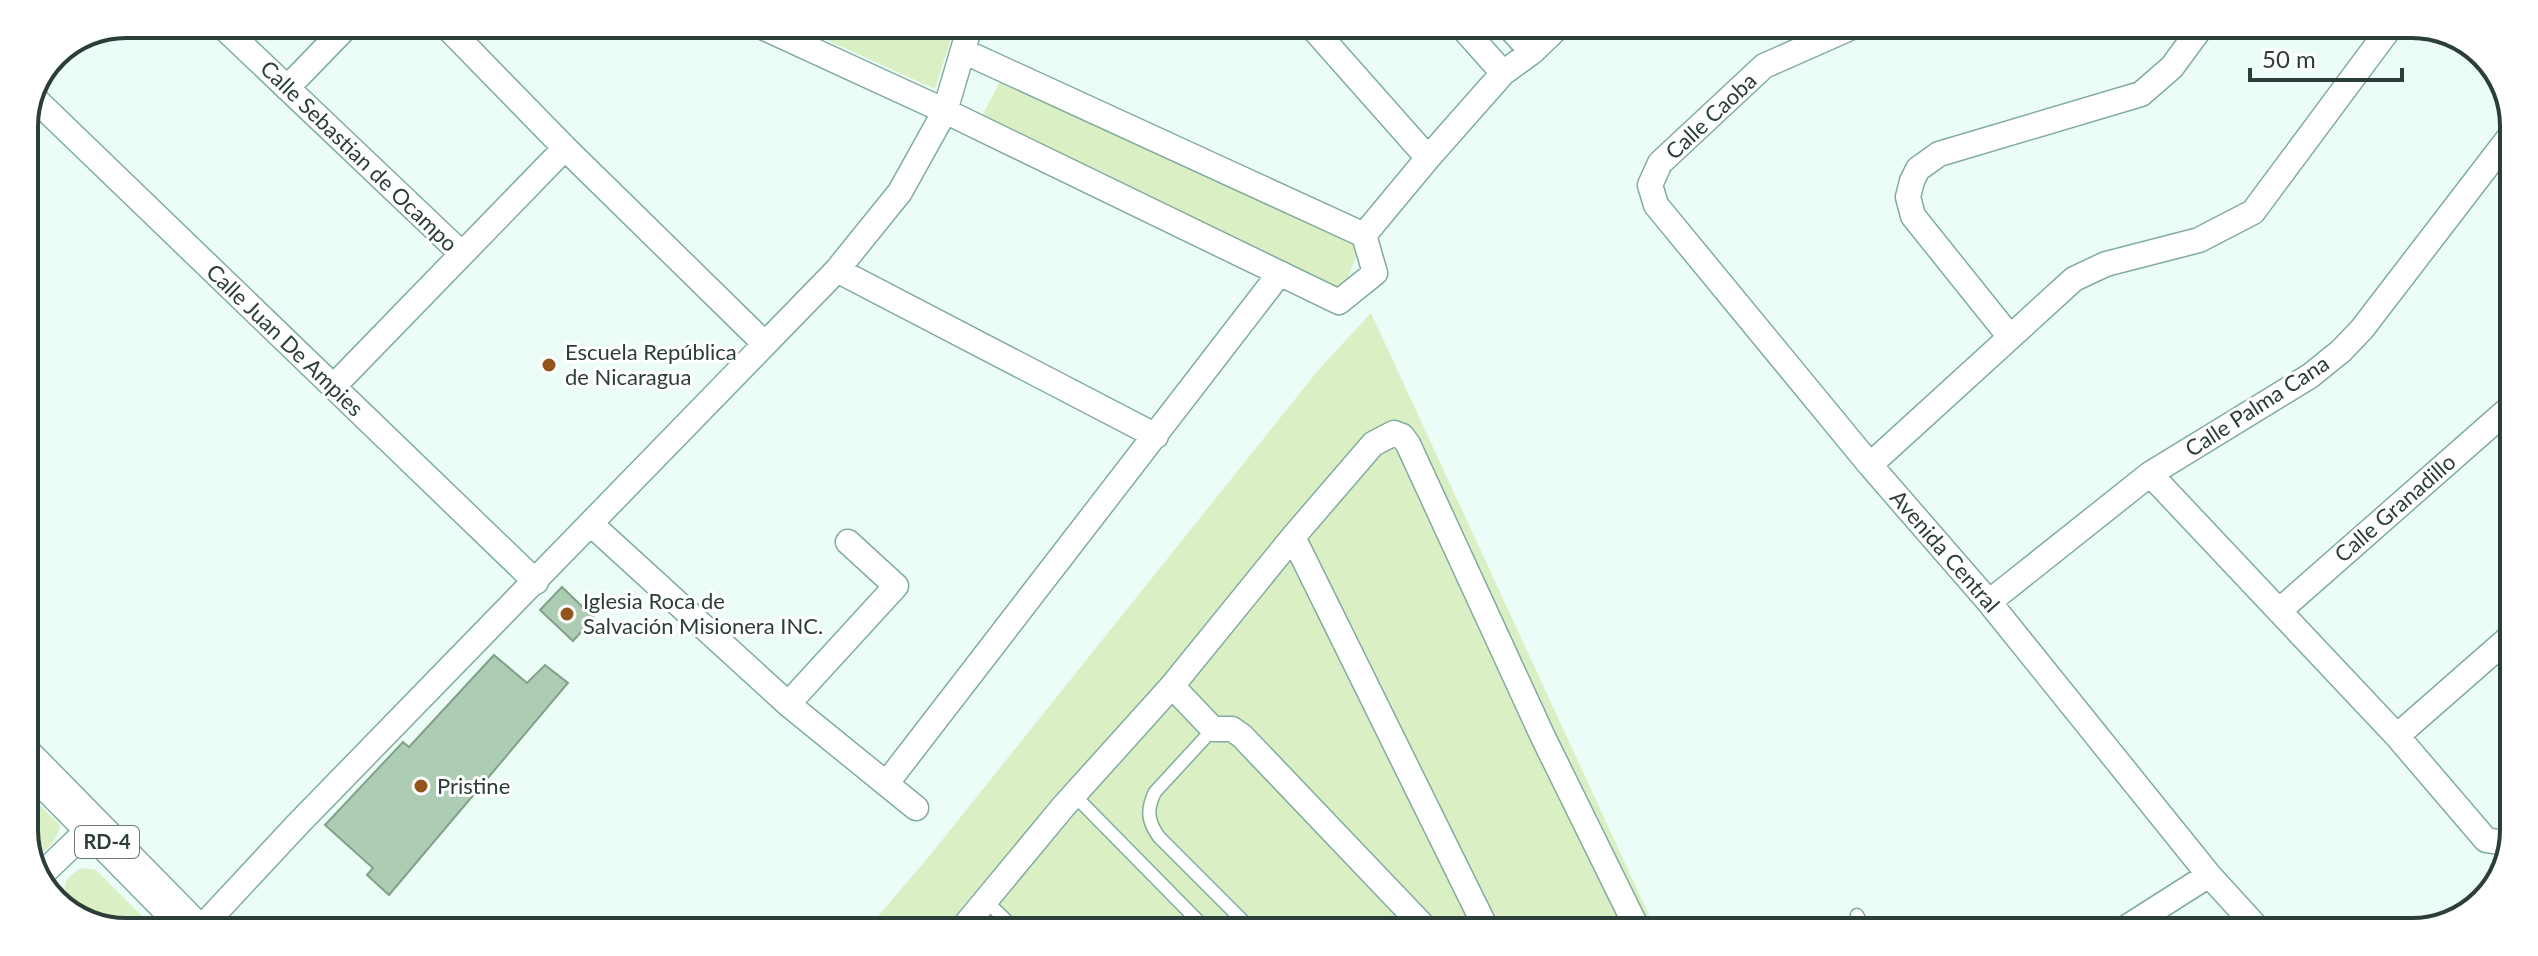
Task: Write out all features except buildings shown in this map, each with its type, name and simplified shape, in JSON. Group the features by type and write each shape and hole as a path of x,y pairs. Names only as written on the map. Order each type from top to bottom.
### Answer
{"main road":[{"name":"RD-4","path":"38,771 182,918"}],"street":[{"name":"Calle Sebastian de Ocampo","path":"235,38 462,254"},
{"path":"287,88 335,38"},
{"path":"458,38 764,343"},
{"path":"786,38 945,111 1339,302 1375,273 1364,235 963,51"},
{"path":"210,918 837,270 900,192 945,111 967,38"},
{"path":"1322,38 1428,158"},
{"path":"1472,38 1503,73"},
{"path":"1519,38 1532,52"},
{"path":"1364,235 1503,73 1547,38"},
{"name":"Calle Caoba","path":"1660,163 1764,66 1827,38"},
{"path":"2010,337 1913,216 1908,197 1918,169 1939,154 1970,143 2141,94 2172,67 2193,38"},
{"path":"1870,465 2074,279 2106,264 2199,240 2253,212 2382,38"},
{"name":"Calle Juan De Ampies","path":"41,105 536,582"},
{"path":"333,387 565,148"},
{"name":"Calle Palma Cana","path":"1989,602 2150,474 2310,376 2341,351 2362,329 2500,149"},
{"name":"Avenida Central","path":"1660,163 1650,185 1656,205 1870,465 1989,602 2209,875 2248,918"},
{"path":"837,270 1156,436"},
{"path":"886,784 1280,273"},
{"name":"Calle Granadillo","path":"2279,611 2500,417"},
{"path":"971,918 1074,795 1172,686 1373,444 1394,433 1402,436 1408,444 1543,737 1632,918"},
{"path":"2150,474 2397,736 2486,840 2499,841"},
{"path":"591,524 788,704 916,808"},
{"path":"1293,537 1481,918"},
{"path":"788,704 896,586 848,542"},
{"path":"2397,736 2500,646"},
{"path":"1172,686 1213,729 1232,729 1242,736 1416,918"},
{"path":"48,869 92,826"},
{"path":"2141,918 2209,875"}],"lane":[{"path":"1213,729 1155,792 1149,819 1159,837 1240,918"},
{"path":"1074,795 1195,918"},
{"path":"985,900 1004,918"}],"green space":[{"path":"822,38 951,38 935,89"},
{"path":"1003,70 1364,235 1339,302 977,126"},
{"path":"1371,313 1650,918 877,918 931,854 1320,368"},
{"path":"38,803 60,825 57,836 41,852 38,836"},
{"path":"82,868 96,870 144,918 109,916 87,909 66,894 66,883 71,875"}],"place":[{"name":"Escuela República de Nicaragua","path":"549,365"},
{"name":"Iglesia Roca de Salvación Misionera INC.","path":"567,614"},
{"name":"Pristine","path":"421,786"}]}
